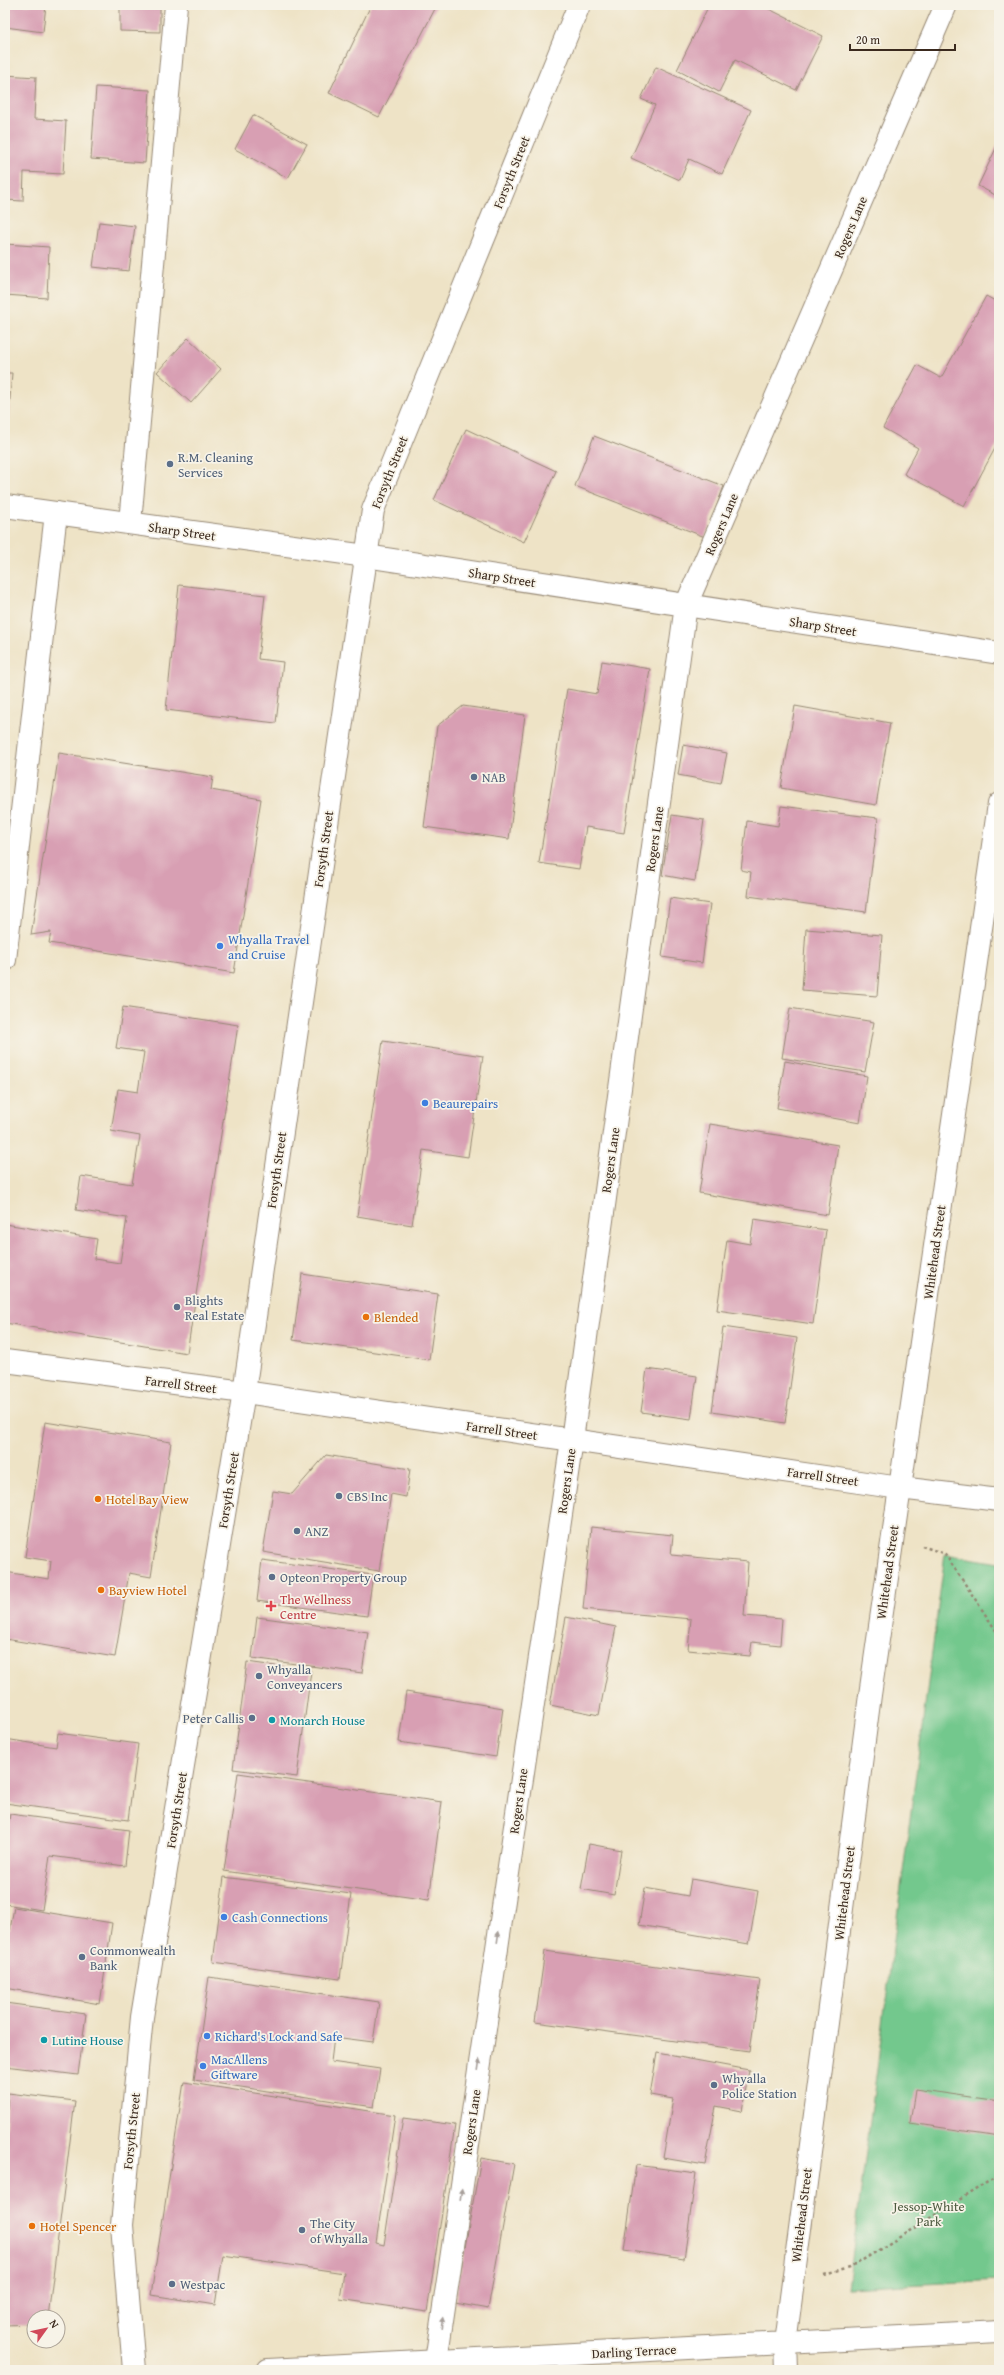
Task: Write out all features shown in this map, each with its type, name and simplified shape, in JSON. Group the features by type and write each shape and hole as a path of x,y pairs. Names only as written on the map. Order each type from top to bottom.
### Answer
{"street":[{"path":"130,523 176,5"},
{"name":"Forsyth Street","path":"134,2370 122,2225 142,2017 244,1392 373,510 579,5"},
{"name":"Rogers Lane","path":"436,2361 572,1440 686,605 946,5"},
{"name":"Sharp Street","path":"5,506 366,556 999,653"},
{"path":"5,960 56,513"},
{"name":"Whitehead Street","path":"786,2370 785,2342 792,2284 870,1695 999,804"},
{"name":"Farrell Street","path":"5,1361 244,1392 900,1488 999,1500"},
{"name":"Darling Terrace","path":"268,2370 999,2332"}],"path":[{"path":"893,1536 945,1554 999,1635"},
{"path":"792,2284 850,2268 999,2175"}],"green space":[{"name":"Jessop-White Park","path":"945,1554 999,1563 999,2280 848,2288"}],"building":[{"path":"5,5 46,5 43,32 5,27"},
{"path":"120,5 160,5 160,32 120,31"},
{"path":"371,5 437,5 379,117 329,93"},
{"path":"709,5 761,5 823,36 796,90 735,60 719,92 677,70"},
{"path":"656,67 751,110 722,174 689,159 680,180 631,158 655,105 641,99"},
{"path":"5,75 36,77 34,119 66,121 63,174 24,172 23,201 5,200"},
{"path":"96,87 150,90 145,163 91,159"},
{"path":"253,115 307,144 288,178 235,149"},
{"path":"999,142 999,197 978,186"},
{"path":"99,222 135,226 129,271 93,267"},
{"path":"5,244 49,247 47,298 5,295"},
{"path":"986,296 999,303 999,441 964,506 904,474 918,448 883,428 917,365 941,378"},
{"path":"188,338 221,369 191,403 157,372"},
{"path":"5,373 12,373 7,435 5,435"},
{"path":"466,429 556,471 524,542 434,500"},
{"path":"594,436 724,486 705,537 575,486"},
{"path":"179,585 265,595 258,659 283,662 276,723 166,710"},
{"path":"602,661 650,669 624,833 586,827 579,869 539,863 567,689 597,694"},
{"name":"NAB","path":"463,706 525,715 509,839 424,827 437,726"},
{"path":"795,706 890,723 876,805 781,788"},
{"path":"683,745 727,753 721,783 678,775"},
{"path":"59,753 213,777 211,790 261,799 234,973 49,943 51,932 31,935"},
{"path":"781,806 878,818 866,912 748,896 751,872 741,870 747,821 778,826"},
{"path":"672,815 704,820 695,881 662,875"},
{"path":"670,898 710,904 702,963 662,957"},
{"path":"806,929 882,935 877,996 802,990"},
{"path":"123,1007 238,1025 187,1353 5,1323 5,1224 97,1239 94,1259 120,1263 127,1218 76,1210 81,1176 132,1184 140,1136 111,1131 118,1089 138,1092 144,1052 116,1048"},
{"path":"790,1008 874,1022 865,1072 782,1058"},
{"name":"Beaurepairs","path":"383,1041 483,1056 468,1157 423,1150 412,1225 357,1216"},
{"path":"785,1061 867,1076 860,1123 777,1108"},
{"path":"710,1124 838,1145 828,1215 699,1193"},
{"path":"754,1219 826,1230 813,1324 717,1310 727,1240 750,1244"},
{"name":"Blended","path":"302,1274 438,1294 429,1360 293,1340"},
{"path":"723,1327 797,1338 785,1423 712,1412"},
{"path":"647,1369 697,1376 691,1419 641,1412"},
{"name":"Hotel Bay View","path":"45,1422 171,1442 151,1577 129,1573 115,1657 5,1639 5,1572 49,1579 51,1561 25,1557"},
{"path":"326,1455 410,1469 406,1497 391,1494 379,1571 263,1552 273,1491 292,1494"},
{"path":"591,1527 673,1535 671,1555 748,1562 744,1616 782,1619 780,1645 752,1642 750,1656 688,1650 691,1619 583,1609"},
{"path":"262,1560 373,1575 367,1616 257,1601"},
{"path":"257,1617 368,1632 362,1673 252,1658"},
{"path":"566,1617 616,1627 599,1715 550,1705"},
{"name":"Monarch House","path":"247,1662 311,1671 297,1777 233,1769"},
{"path":"406,1692 503,1708 496,1757 399,1742"},
{"path":"58,1733 138,1744 128,1820 5,1803 5,1739 56,1747"},
{"path":"238,1773 442,1802 429,1900 224,1871"},
{"path":"10,1814 129,1830 125,1866 50,1856 42,1910 5,1904 5,1842"},
{"path":"589,1844 621,1850 614,1895 581,1889"},
{"path":"224,1877 351,1894 340,1979 213,1962"},
{"path":"691,1879 758,1891 749,1944 639,1925 645,1888 688,1896"},
{"path":"14,1907 112,1923 100,2004 5,1988 5,1929 10,1930"},
{"path":"545,1951 760,1980 750,2051 535,2022"},
{"path":"209,1977 379,2002 373,2042 334,2037 331,2062 380,2069 374,2107 194,2080"},
{"name":"Lutine House","path":"5,2003 86,2014 78,2075 5,2066"},
{"path":"657,2053 749,2070 742,2111 716,2106 705,2165 663,2158 673,2099 650,2095"},
{"path":"184,2082 395,2115 376,2243 384,2245 403,2118 455,2125 427,2312 340,2299 344,2273 223,2255 215,2305 151,2295"},
{"path":"915,2089 999,2101 999,2136 910,2123"},
{"name":"Hotel Spencer","path":"8,2093 75,2101 49,2309 26,2309 26,2324 5,2325 5,2135"},
{"path":"481,2158 514,2164 488,2309 455,2303"},
{"path":"636,2165 696,2173 684,2259 624,2250"}],"place":[{"name":"R.M. Cleaning Services","path":"170,464"},
{"name":"NAB","path":"474,777"},
{"name":"Whyalla Travel and Cruise","path":"220,946"},
{"name":"Beaurepairs","path":"425,1103"},
{"name":"Blights Real Estate","path":"177,1307"},
{"name":"Blended","path":"366,1317"},
{"name":"CBS Inc","path":"339,1496"},
{"name":"Hotel Bay View","path":"98,1499"},
{"name":"ANZ","path":"297,1531"},
{"name":"Opteon Property Group","path":"272,1577"},
{"name":"Bayview Hotel","path":"101,1590"},
{"name":"The Wellness Centre","path":"271,1606"},
{"name":"Whyalla Conveyancers","path":"259,1676"},
{"name":"Peter Callis","path":"252,1718"},
{"name":"Monarch House","path":"272,1720"},
{"name":"Cash Connections","path":"224,1917"},
{"name":"Commonwealth Bank","path":"82,1957"},
{"name":"Richard's Lock and Safe","path":"207,2036"},
{"name":"Lutine House","path":"44,2040"},
{"name":"MacAllens Giftware","path":"203,2066"},
{"name":"Whyalla Police Station","path":"714,2085"},
{"name":"Hotel Spencer","path":"32,2226"},
{"name":"The City of Whyalla","path":"302,2230"},
{"name":"Westpac","path":"172,2284"}]}
